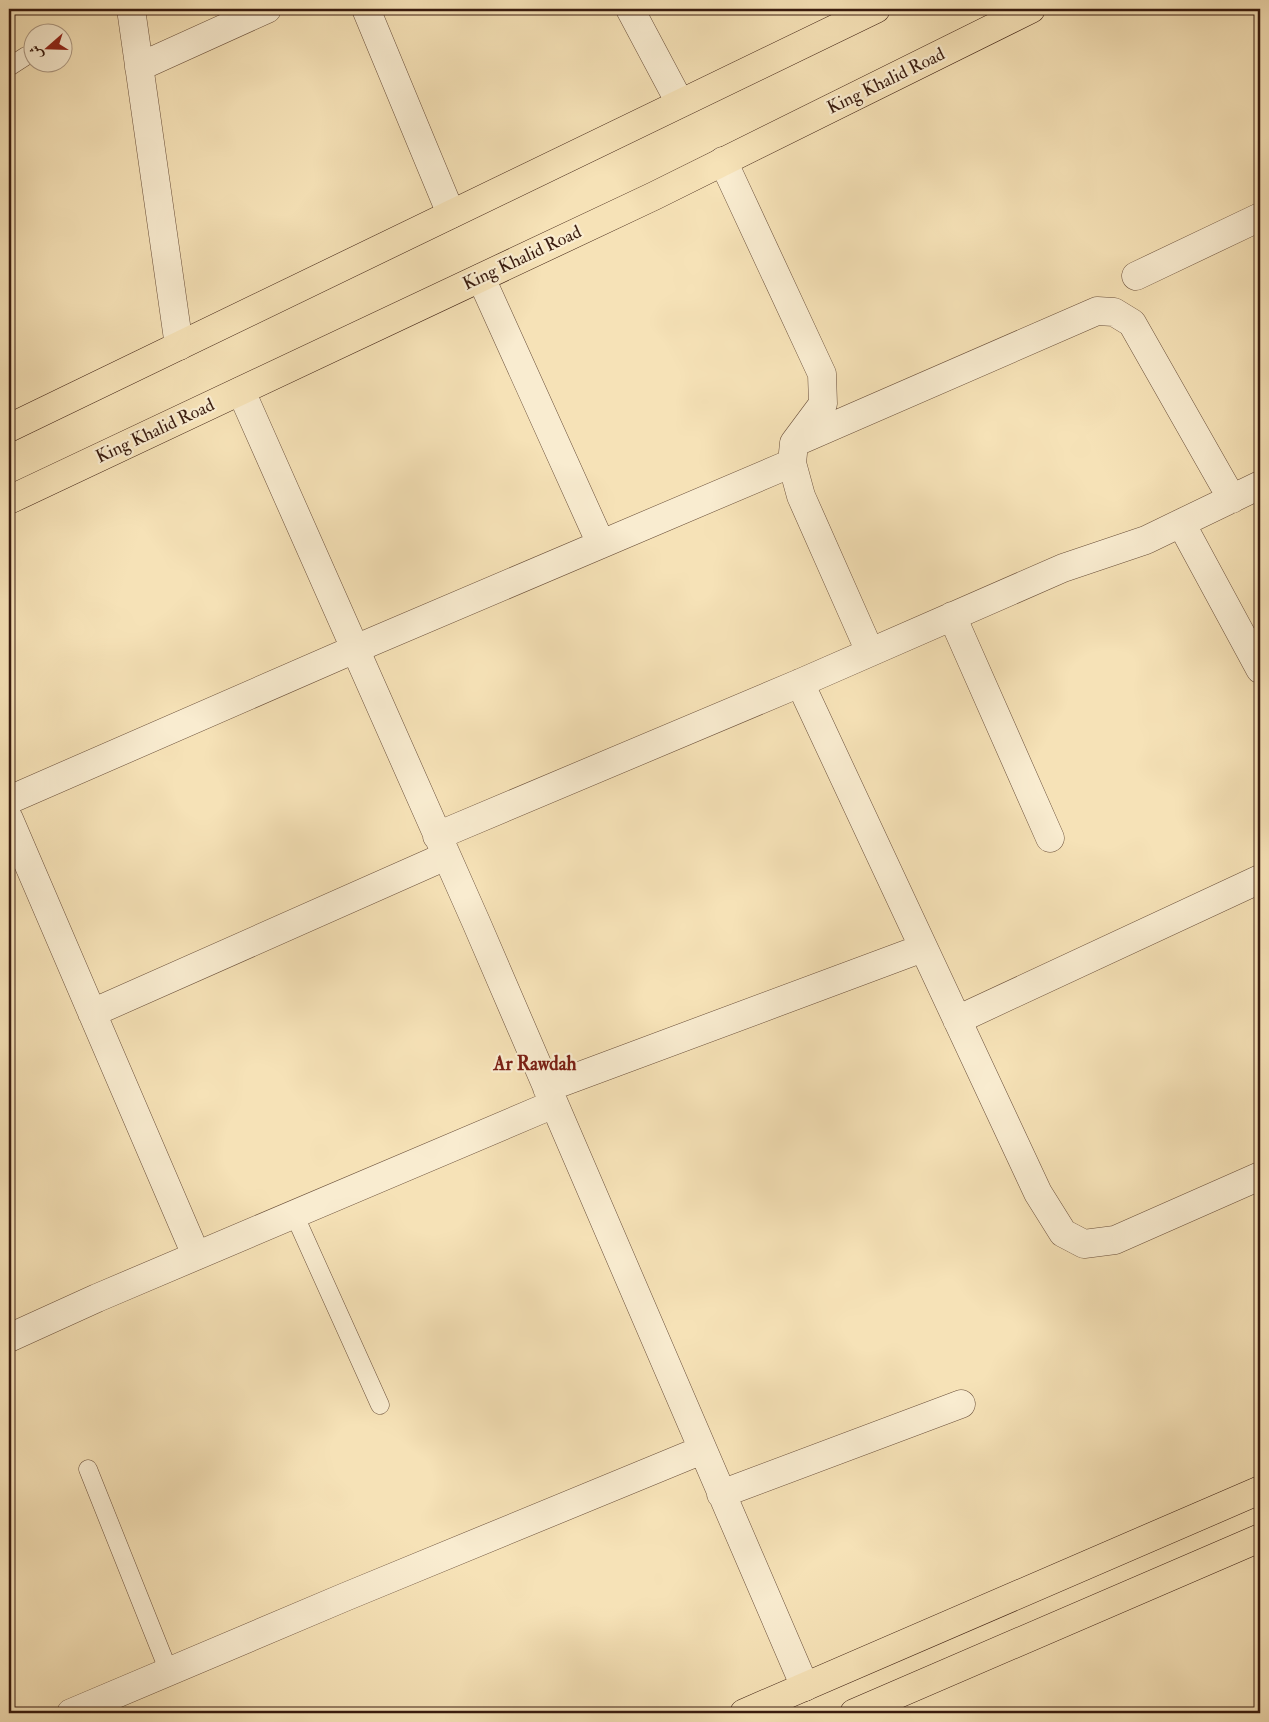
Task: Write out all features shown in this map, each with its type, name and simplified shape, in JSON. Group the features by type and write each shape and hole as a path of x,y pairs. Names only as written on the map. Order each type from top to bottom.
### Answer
{"main road":[{"path":"9,428 876,9"},
{"name":"King Khalid Road","path":"9,500 481,278 1031,9"},
{"path":"744,1713 1260,1490"},
{"path":"854,1713 1260,1538"}],"street":[{"path":"131,9 179,346"},
{"path":"139,67 267,9"},
{"path":"366,9 451,214"},
{"path":"630,9 680,103"},
{"path":"723,161 822,374 823,404 793,453 800,496 870,652"},
{"path":"1136,276 1260,217"},
{"path":"481,278 601,544"},
{"path":"9,800 355,648 601,544 1097,311 1114,312 1132,323 1232,498"},
{"path":"241,391 442,846 805,1687"},
{"path":"92,1013 442,846 800,683 1063,568 1146,540 1260,485"},
{"path":"1181,523 1260,669"},
{"path":"952,616 1050,838"},
{"path":"800,683 1038,1193 1063,1233 1084,1244 1115,1240 1260,1176"},
{"path":"9,819 196,1255"},
{"path":"957,1020 1260,879"},
{"path":"9,1338 97,1298 294,1214 550,1096 924,948"},
{"path":"721,1494 961,1404"},
{"path":"71,1713 345,1596 702,1450"}],"lane":[{"path":"9,67 22,59"},
{"path":"294,1214 380,1405"},
{"path":"88,1469 169,1672"}],"district":[{"name":"Ar Rawdah","path":"535,1064"}]}
